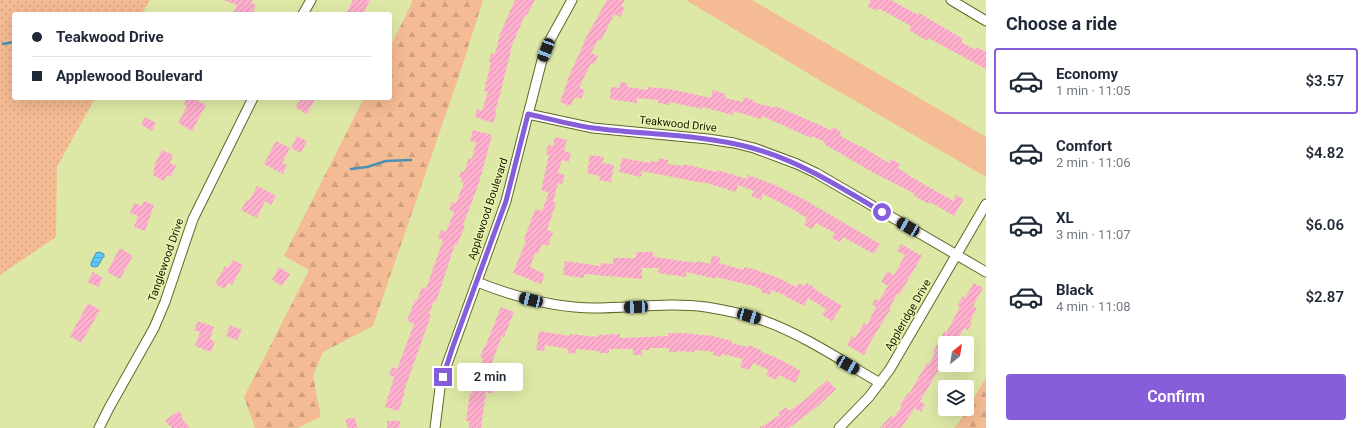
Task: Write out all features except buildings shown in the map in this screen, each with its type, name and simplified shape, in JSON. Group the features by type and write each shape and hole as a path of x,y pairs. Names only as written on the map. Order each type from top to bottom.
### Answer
{"street":[{"path":"304,12 311,0"},
{"name":"Applewood Boulevard","path":"435,428 440,388 444,374 506,201 542,60 550,40 572,0"},
{"path":"950,0 986,20"},
{"name":"Tanglewood Drive","path":"100,428 109,408 154,328 165,302 193,219 252,100"},
{"name":"Teakwood Drive","path":"528,114 592,128 708,139 754,148 797,164 816,173 986,272"},
{"name":"Appleridge Drive","path":"839,428 860,408 890,369 986,204"},
{"path":"477,282 521,298 562,306 594,308 677,305 704,307 735,312 762,320 785,330 880,383"}],"green space":[{"path":"0,0 150,0 143,12 12,12 12,100 94,100 57,167 56,237 0,275"},
{"path":"412,0 483,0 461,70 373,326 323,352 313,376 321,417 297,428 255,428 244,397 309,270 284,256 363,100 392,100 392,43 411,5"},
{"path":"686,0 752,0 986,137 986,177 826,84"},
{"path":"986,377 986,428 954,428 963,416 974,416 974,398"}],"water":[{"path":"99,252 104,254 104,257 98,266 91,266 96,253"}],"waterway":[{"path":"3,44 12,42"},
{"path":"351,169 367,167 386,161 411,160"}],"route":[{"path":"443,377 506,201 528,114 592,128 708,139 754,148 797,164 816,173 882,212"}]}
